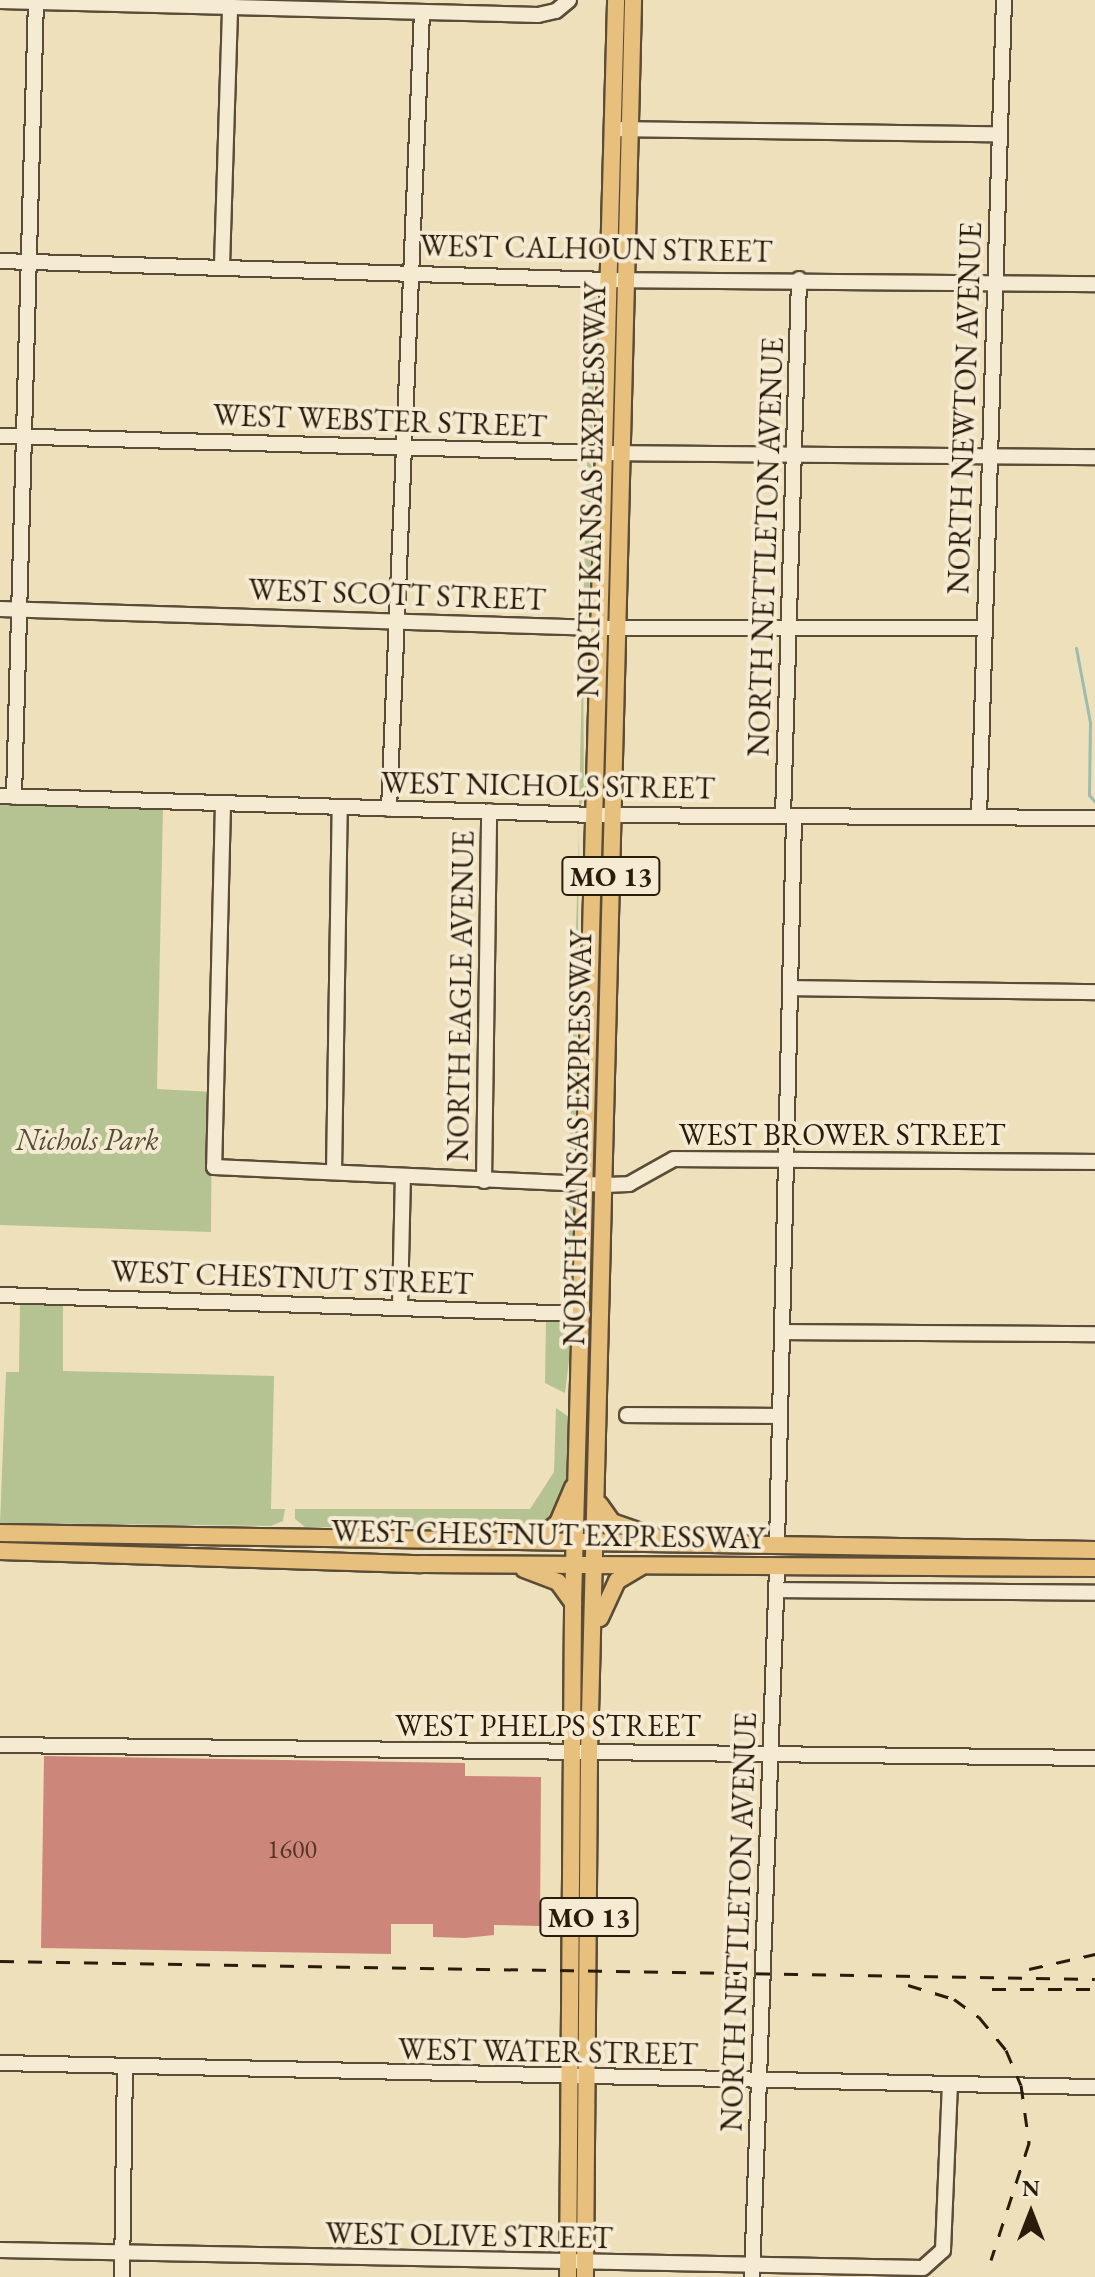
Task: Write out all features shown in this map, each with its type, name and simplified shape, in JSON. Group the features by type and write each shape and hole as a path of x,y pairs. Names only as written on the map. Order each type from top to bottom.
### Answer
{"main road":[{"name":"NORTH KANSAS EXPRESSWAY","path":"577,2271 589,1753 600,1505 613,815 616,628 612,453 620,129 616,0"},
{"name":"NORTH KANSAS EXPRESSWAY","path":"620,129 633,0"},
{"name":"NORTH KANSAS EXPRESSWAY","path":"581,2080 571,1753 573,1603 587,1185 599,628 612,453"},
{"path":"532,1542 558,1523 578,1470"},
{"path":"600,1505 612,1522 678,1544"},
{"name":"WEST CHESTNUT EXPRESSWAY","path":"0,1533 1095,1550"},
{"name":"WEST CHESTNUT EXPRESSWAY","path":"0,1551 575,1565 1095,1568"},
{"path":"511,1564 558,1582 573,1603"},
{"path":"594,1643 617,1581 626,1571 650,1566"}],"street":[{"path":"0,1 230,7 319,3 422,12 546,14 569,0"},
{"name":"NORTH NEWTON AVENUE","path":"979,817 1004,0"},
{"path":"7,797 20,610 36,1"},
{"path":"222,265 230,7"},
{"path":"389,809 422,12"},
{"path":"620,129 1000,134"},
{"name":"WEST CALHOUN STREET","path":"0,261 411,270 616,280 799,279 1095,284"},
{"name":"NORTH NETTLETON AVENUE","path":"777,1545 790,988 791,628 799,279"},
{"name":"WEST WEBSTER STREET","path":"0,436 612,453 1095,457"},
{"name":"WEST SCOTT STREET","path":"0,609 599,628 984,628"},
{"name":"WEST NICHOLS STREET","path":"7,797 595,815 1095,818"},
{"name":"WEST BROWER STREET","path":"223,804 214,1167 604,1185 634,1182 670,1159 1095,1162"},
{"path":"334,1172 340,807"},
{"name":"NORTH EAGLE AVENUE","path":"484,1181 489,811"},
{"path":"790,988 1095,992"},
{"path":"400,1306 403,1176"},
{"name":"WEST CHESTNUT STREET","path":"0,1295 583,1314"},
{"path":"783,1332 1095,1334"},
{"path":"627,1415 780,1416"},
{"name":"NORTH NETTLETON AVENUE","path":"752,2272 777,1568"},
{"path":"776,1590 1095,1593"},
{"name":"WEST PHELPS STREET","path":"0,1745 1095,1758"},
{"name":"WEST WATER STREET","path":"0,2063 581,2080 1095,2087"},
{"path":"122,2277 125,2066"},
{"name":"WEST OLIVE STREET","path":"0,2250 577,2271 906,2270 936,2263 945,2235 950,2084"}],"green space":[{"path":"590,284 596,292 592,438 586,446"},
{"path":"587,459 593,468 589,610 583,621"},
{"path":"583,633 584,799 579,807"},
{"name":"Nichols Park","path":"0,805 163,809 157,1089 212,1092 211,1232 0,1225"},
{"path":"579,824 576,1170 569,1177"},
{"path":"569,1190 576,1198 572,1301 566,1306"},
{"path":"20,1303 63,1304 63,1371 274,1376 271,1509 285,1509 283,1521 271,1526 0,1523 6,1372 19,1372"},
{"path":"546,1316 568,1319 573,1329 565,1393 545,1383"},
{"path":"556,1408 569,1417 567,1478 550,1522 540,1529 305,1527 295,1519 295,1509 530,1509 554,1472"}],"building":[{"path":"44,1756 465,1763 465,1776 541,1777 540,1926 494,1925 494,1935 465,1938 433,1937 433,1924 391,1924 391,1954 41,1948"}],"waterway":[{"path":"1076,648 1090,722 1089,795 1095,802"}],"railway":[{"path":"1029,1969 1095,1954"},
{"path":"0,1961 1095,1979"},
{"path":"908,1985 954,1999 979,2017 1006,2050 1021,2085 1029,2143 991,2260"},
{"path":"992,1989 1095,1989"}]}
